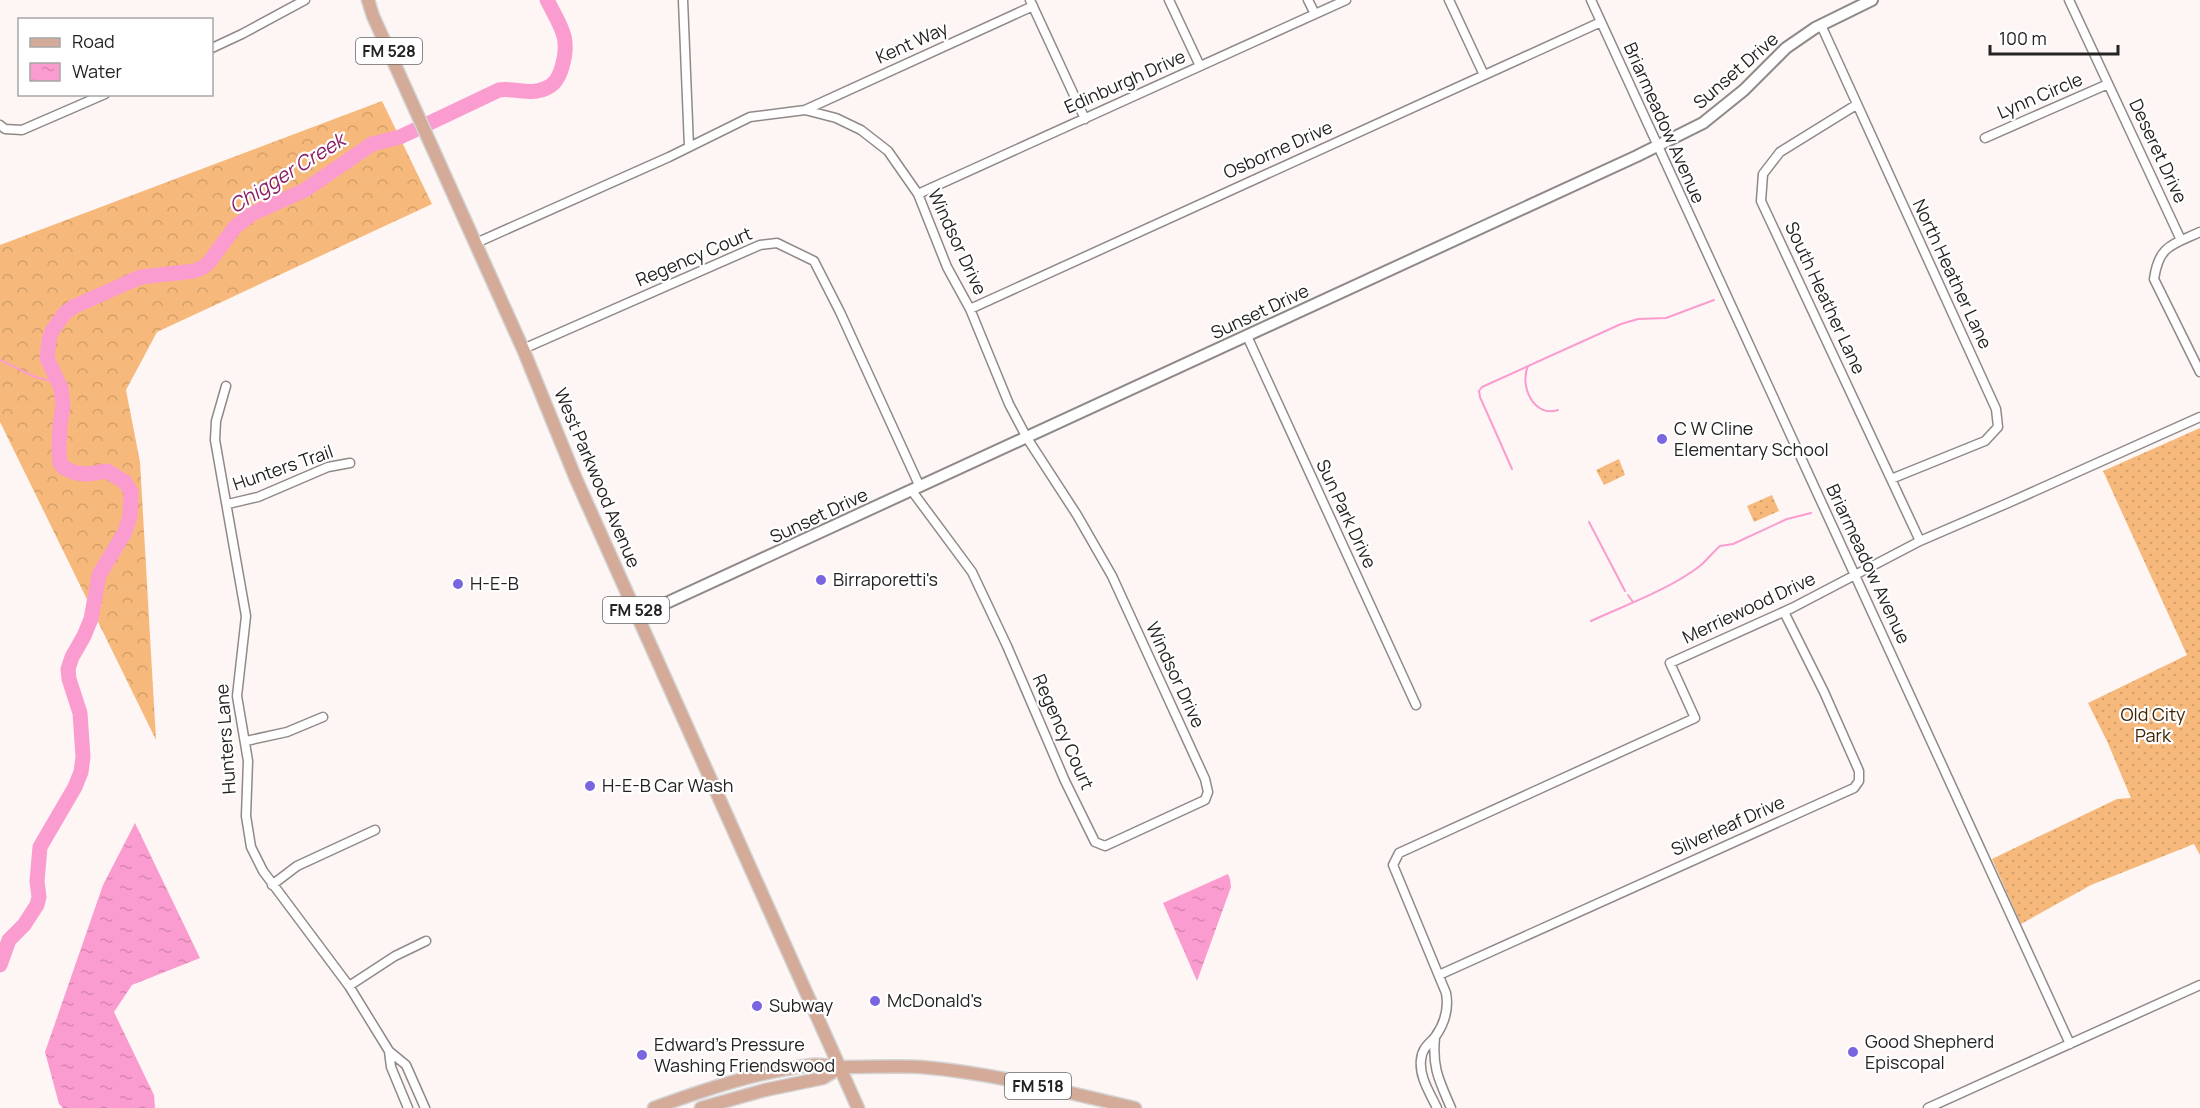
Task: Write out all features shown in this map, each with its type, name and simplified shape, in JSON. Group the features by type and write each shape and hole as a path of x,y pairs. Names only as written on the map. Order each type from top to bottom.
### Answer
{"main road":[{"name":"West Parkwood Avenue","path":"368,0 373,16 523,349 576,479 841,1067"},
{"name":"FM 518","path":"654,1108 710,1087 759,1074 815,1064 951,1071 1135,1108"},
{"name":"FM 518","path":"701,1108 765,1090 824,1078 841,1067"},
{"name":"FM 528","path":"841,1067 858,1108"}],"street":[{"path":"213,48 305,0"},
{"path":"683,0 688,147"},
{"path":"1169,0 1200,66"},
{"path":"1308,0 1315,14"},
{"name":"Edinburgh Drive","path":"918,194 1346,0"},
{"path":"1449,0 1484,75"},
{"name":"Briarmeadow Avenue","path":"1591,0 2070,1044"},
{"name":"Sunset Drive","path":"639,616 1703,123 1744,90 1786,48 1821,25 1871,0"},
{"name":"Deseret Drive","path":"2069,0 2181,240"},
{"path":"1032,3 1085,119"},
{"name":"Kent Way","path":"805,110 1032,3"},
{"name":"Osborne Drive","path":"970,309 1600,22"},
{"name":"North Heather Lane","path":"1821,25 1996,409 1998,428 1985,441 1891,479"},
{"name":"Lynn Circle","path":"1985,138 2108,84"},
{"path":"0,125 5,129 22,130 100,96"},
{"name":"South Heather Lane","path":"1856,105 1780,152 1763,174 1761,201 1920,541"},
{"name":"Windsor Drive","path":"476,243 750,117 805,110 836,118 861,130 888,151 918,194 947,267 970,309 1010,404 1027,438 1077,515 1112,576 1193,753"},
{"path":"2200,232 2167,247 2156,263 2154,279 2200,372"},
{"name":"Regency Court","path":"523,349 760,245 777,243 814,261 840,312 916,489 972,572 1007,646 1065,781 1095,842 1105,846 1204,800 1208,792 1205,779 1193,753"},
{"name":"Sun Park Drive","path":"1247,336 1416,705"},
{"name":"Hunters Lane","path":"226,386 216,421 215,440 246,616 237,696 248,761 246,816 248,833 257,861 272,885 350,986 389,1051 406,1065 425,1108"},
{"name":"Merriewood Drive","path":"1439,975 1393,865 1394,859 1407,849 1695,718 1670,663 1784,612 1920,541 2008,504 2200,417"},
{"name":"Hunters Trail","path":"228,504 258,497 328,467 350,463"},
{"name":"Silverleaf Drive","path":"1439,975 1854,788 1859,781 1859,771 1824,692 1784,612"},
{"path":"246,741 287,732 323,717"},
{"path":"272,885 297,866 375,830"},
{"path":"350,986 394,956 426,941"},
{"path":"1437,1108 1422,1075 1420,1058 1425,1046 1435,1037 1445,1018 1448,1005 1439,975"},
{"path":"1928,1108 2200,985"},
{"path":"1435,1037 1433,1056 1435,1069 1451,1108"},
{"name":"Hunters Lane","path":"389,1051 391,1067 408,1108"}],"green space":[{"path":"382,101 432,204 157,332 126,390 140,462 156,740 0,422 0,245"},
{"name":"Old City Park","path":"2200,428 2200,855 2194,844 2091,885 2021,924 1992,859 2117,799 2131,798 2088,703 2187,655 2103,471"},
{"path":"1619,459 1625,475 1604,485 1596,470"},
{"path":"1772,495 1779,511 1754,522 1747,506"}],"water":[{"path":"135,823 200,958 132,985 114,1012 154,1095 155,1108 63,1108 59,1104 45,1052 103,885"},
{"path":"1228,874 1231,887 1197,981 1163,903"}],"waterway":[{"name":"Chigger Creek","path":"0,965 9,940 24,925 37,905 40,847 75,787 81,772 83,757 80,713 68,669 91,619 99,575 125,532 130,516 131,492 125,482 107,471 76,473 64,468 60,463 60,426 63,405 61,388 47,358 52,331 64,314 73,307 129,282 141,277 194,271 204,267 235,227 252,214 305,190 372,144 400,137 499,90 532,91 550,86 560,72 565,39 547,0"},
{"path":"1512,469 1480,397 1479,391 1482,387 1621,324 1638,319 1666,318 1714,300"},
{"path":"0,360 35,377 59,383"},
{"path":"1528,366 1526,382 1531,398 1542,409 1558,410"},
{"path":"1591,621 1688,575 1720,546 1733,544 1787,519 1811,513"},
{"path":"1589,522 1625,591"},
{"path":"1628,595 1633,602"}],"place":[{"name":"C W Cline Elementary School","path":"1662,439"},
{"name":"Birraporetti's","path":"821,580"},
{"name":"H-E-B","path":"458,584"},
{"name":"H-E-B Car Wash","path":"590,786"},
{"name":"McDonald's","path":"875,1001"},
{"name":"Subway","path":"757,1006"},
{"name":"Good Shepherd Episcopal","path":"1853,1052"},
{"name":"Edward’s Pressure Washing Friendswood","path":"642,1055"}]}
